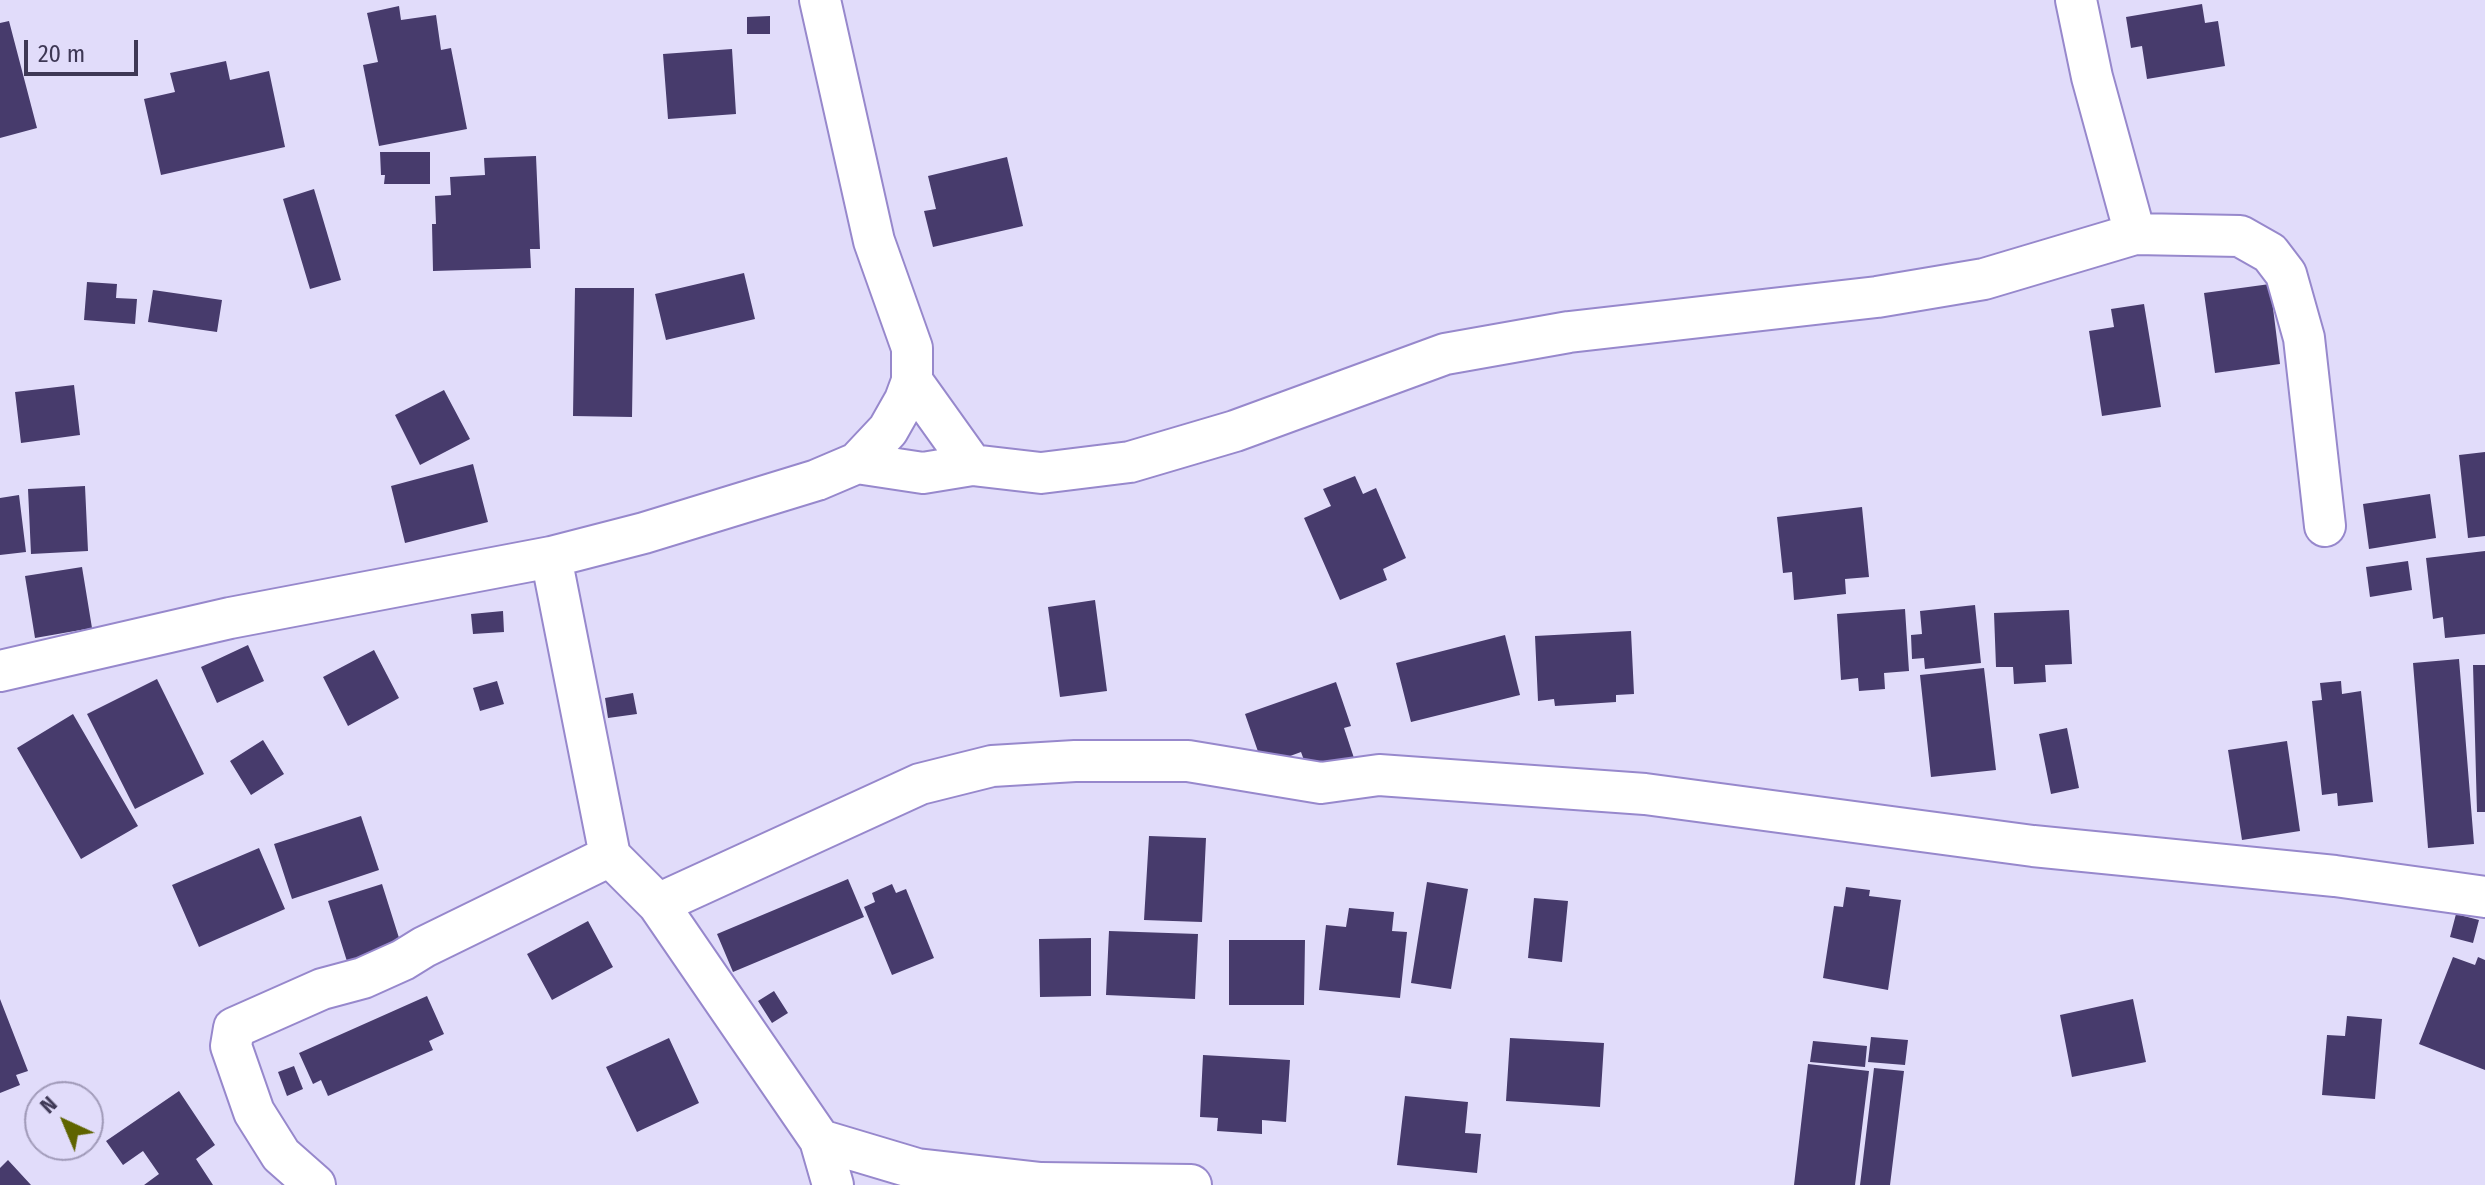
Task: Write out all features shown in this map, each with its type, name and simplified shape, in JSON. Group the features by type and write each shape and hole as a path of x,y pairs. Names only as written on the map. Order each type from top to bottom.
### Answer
{"street":[{"path":"0,671 230,618 551,557 644,533 817,480 857,463 888,430 905,400 912,381 912,348 874,241 820,0"},
{"path":"2076,0 2092,77 2135,234"},
{"path":"857,463 923,473 972,465 1041,473 1130,462 1235,431 1445,354 1569,332 1877,297 1984,279 2135,234 2240,236 2270,253 2286,274 2304,338 2325,526"},
{"path":"912,381 972,465"},
{"path":"551,557 610,856 658,904 820,1140 833,1185"},
{"path":"658,904 920,784 992,766 1075,761 1188,761 1321,783 1379,775 1645,794 2033,846 2335,876 2485,897"},
{"path":"315,1185 281,1155 254,1112 231,1046 234,1028 322,989 363,978 403,960 610,856"},
{"path":"820,1140 917,1169 1041,1183 1191,1185"}],"building":[{"path":"2202,4 2205,23 2218,21 2225,66 2147,79 2142,46 2131,48 2126,17"},
{"path":"399,6 401,20 436,15 441,50 451,48 467,129 379,146 363,65 378,62 367,13"},
{"path":"770,16 770,34 747,34 747,17"},
{"path":"9,21 37,128 0,138 0,23"},
{"path":"732,49 736,114 668,119 663,54"},
{"path":"226,61 230,80 269,71 285,147 161,175 144,99 175,92 170,73"},
{"path":"380,152 430,152 430,184 384,184"},
{"path":"536,156 540,249 530,249 531,268 433,271 435,196 451,195 450,177 485,175 484,158"},
{"path":"1007,157 1023,226 933,247 924,211 936,209 928,176"},
{"path":"314,189 341,280 310,289 283,199"},
{"path":"744,273 755,319 666,340 655,294"},
{"path":"87,282 117,284 116,298 137,299 135,324 84,320"},
{"path":"2270,284 2280,364 2215,373 2204,293"},
{"path":"575,288 634,288 632,417 573,416"},
{"path":"153,290 222,300 217,332 148,322"},
{"path":"2144,304 2161,407 2102,416 2089,331 2114,327 2111,309"},
{"path":"74,385 80,435 21,443 15,392"},
{"path":"444,390 470,439 420,465 395,415"},
{"path":"2485,452 2485,536 2468,538 2459,455"},
{"path":"473,464 488,522 405,543 391,486"},
{"path":"1355,476 1363,494 1376,488 1406,558 1383,569 1387,580 1340,600 1304,518 1331,506 1323,489"},
{"path":"85,486 88,551 31,554 28,489"},
{"path":"2430,494 2436,538 2369,549 2363,504"},
{"path":"19,495 26,552 0,555 0,498"},
{"path":"1862,507 1869,577 1845,579 1846,594 1794,600 1792,572 1783,573 1777,517"},
{"path":"2485,551 2485,634 2445,638 2443,617 2433,619 2426,558"},
{"path":"2408,561 2412,590 2370,597 2366,567"},
{"path":"82,567 92,628 35,638 25,576"},
{"path":"1095,600 1107,691 1060,697 1048,607"},
{"path":"1975,605 1981,663 1925,669 1924,658 1912,659 1911,635 1922,634 1920,611"},
{"path":"1905,609 1909,671 1884,673 1885,689 1859,691 1858,678 1841,680 1837,614"},
{"path":"2069,610 2072,664 2045,665 2046,682 2014,684 2013,667 1996,667 1994,613"},
{"path":"503,611 504,632 473,634 471,614"},
{"path":"1631,631 1634,694 1616,695 1616,702 1555,706 1554,699 1538,701 1535,636"},
{"path":"1505,635 1520,695 1411,722 1396,663"},
{"path":"248,645 264,681 217,703 201,667"},
{"path":"374,650 399,698 348,726 323,677"},
{"path":"2459,659 2474,844 2428,848 2413,663"},
{"path":"2473,665 2485,665 2485,812 2477,812"},
{"path":"1984,668 1996,770 1931,777 1920,675"},
{"path":"157,679 204,774 135,809 87,714"},
{"path":"497,681 504,704 480,711 473,688"},
{"path":"2341,681 2342,694 2361,691 2373,802 2338,806 2337,793 2322,795 2312,701 2322,700 2320,683"},
{"path":"1336,682 1351,726 1344,728 1354,758 1309,774 1301,752 1263,766 1245,714"},
{"path":"633,693 637,714 608,718 605,698"},
{"path":"73,714 138,826 81,859 17,748"},
{"path":"2067,728 2079,788 2051,794 2039,734"},
{"path":"263,740 284,774 251,795 230,761"},
{"path":"2287,741 2300,831 2242,840 2228,750"},
{"path":"361,816 379,870 292,899 274,844"},
{"path":"1149,836 1206,838 1202,922 1144,920"},
{"path":"259,848 285,909 199,947 172,885"},
{"path":"848,879 864,917 733,972 717,934"},
{"path":"1427,882 1468,889 1451,989 1411,983"},
{"path":"382,884 405,957 351,974 328,901"},
{"path":"892,884 896,893 906,889 934,958 892,975 864,907 875,902 872,893"},
{"path":"1846,887 1870,890 1869,896 1901,900 1888,990 1823,978 1834,906 1843,907"},
{"path":"1534,898 1568,901 1562,962 1528,958"},
{"path":"1349,908 1394,912 1392,931 1407,932 1400,998 1319,990 1326,925 1346,927"},
{"path":"2456,914 2479,920 2473,943 2450,937"},
{"path":"588,921 613,967 552,1000 527,954"},
{"path":"1109,931 1198,934 1195,999 1106,995"},
{"path":"1091,938 1091,996 1040,997 1039,939"},
{"path":"1229,940 1305,940 1304,1005 1229,1005"},
{"path":"2453,957 2475,965 2478,957 2485,960 2485,1070 2419,1044"},
{"path":"774,991 788,1013 772,1023 758,1001"},
{"path":"427,996 444,1034 429,1041 433,1050 328,1096 321,1080 313,1084 299,1053"},
{"path":"0,999 28,1071 16,1075 20,1085 0,1093"},
{"path":"2133,999 2146,1062 2072,1077 2060,1015"},
{"path":"2347,1016 2382,1019 2375,1099 2322,1095 2327,1035 2345,1036"},
{"path":"1871,1037 1908,1040 1905,1065 1868,1062"},
{"path":"669,1038 699,1103 637,1132 606,1067"},
{"path":"1510,1038 1604,1043 1600,1107 1506,1101"},
{"path":"1813,1041 1867,1046 1865,1067 1810,1062"},
{"path":"1203,1055 1290,1060 1286,1122 1262,1120 1262,1134 1217,1131 1218,1118 1200,1117"},
{"path":"1808,1064 1869,1071 1855,1185 1794,1185"},
{"path":"294,1066 303,1089 287,1096 278,1072"},
{"path":"1874,1068 1904,1071 1890,1185 1860,1185"},
{"path":"179,1091 215,1145 196,1159 213,1185 144,1185 159,1174 143,1151 123,1165 106,1141"},
{"path":"1405,1096 1468,1102 1465,1133 1481,1134 1477,1173 1397,1165"},
{"path":"8,1160 31,1185 0,1185 0,1168"}]}
